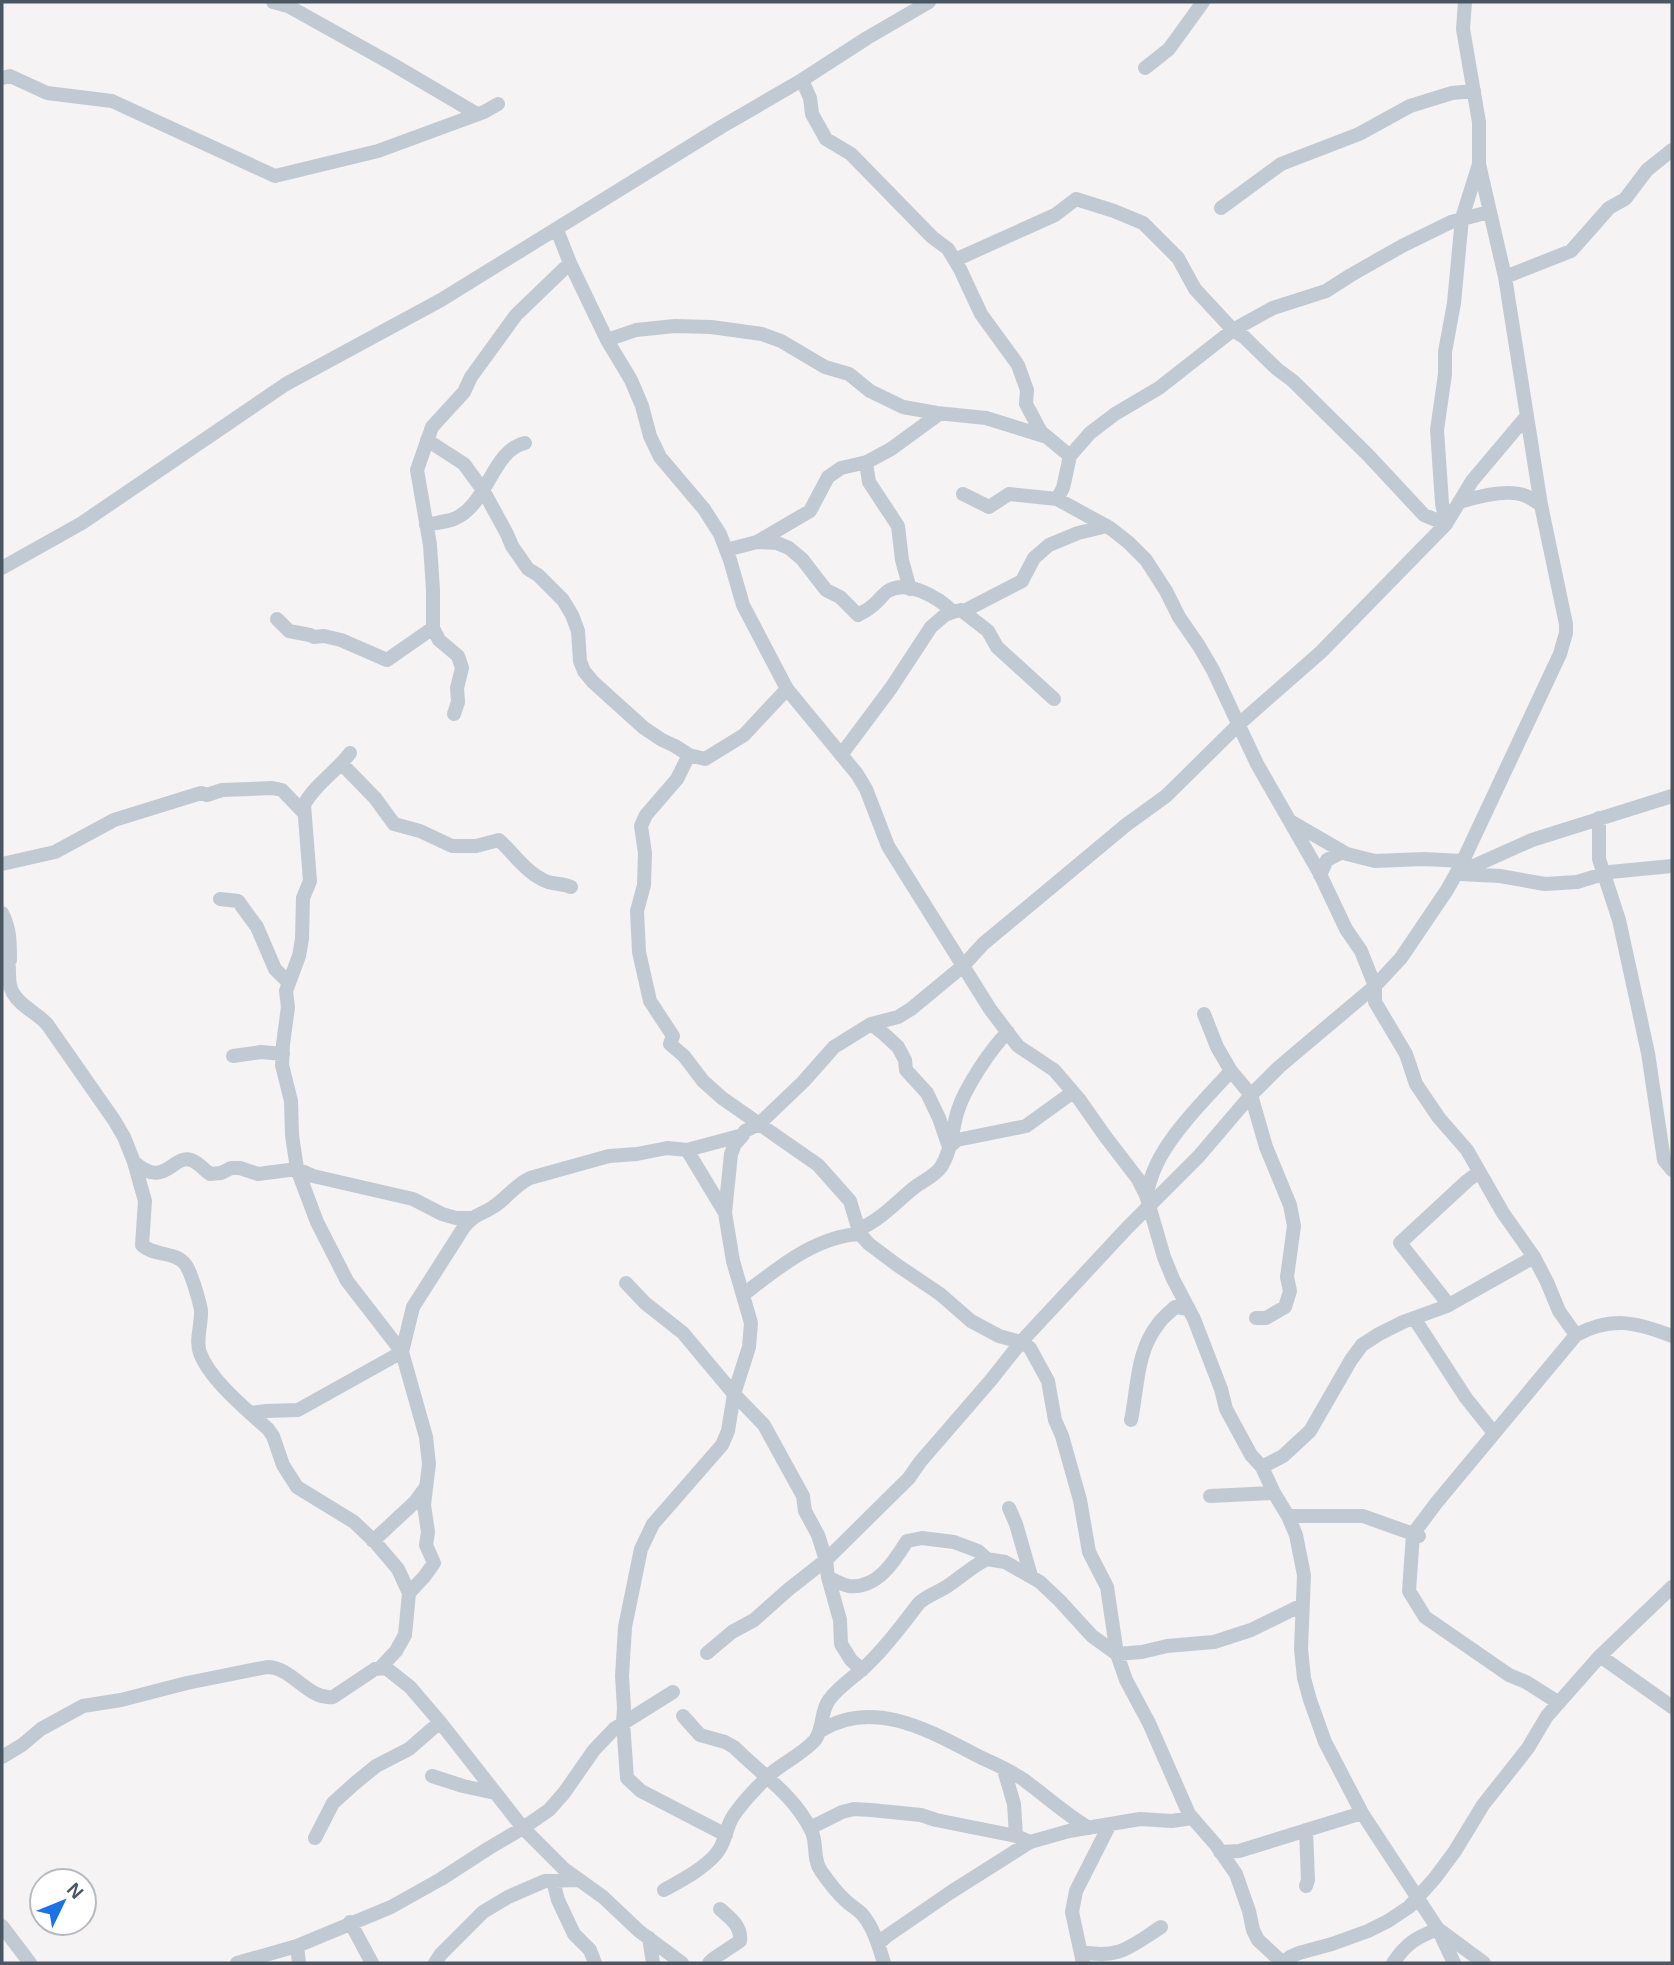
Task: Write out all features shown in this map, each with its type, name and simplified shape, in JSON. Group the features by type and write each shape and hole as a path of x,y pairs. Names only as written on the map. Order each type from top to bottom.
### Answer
{"street":[{"path":"273,2 288,6 477,114"},
{"path":"2,568 82,523 286,384 441,300 929,2"},
{"path":"1145,68 1169,49 1203,2"},
{"path":"706,1653 732,1632 754,1620 789,1588 826,1560 909,1478 1021,1342 1127,1228 1148,1200 1199,1156 1251,1095 1288,1059 1375,986 1401,958 1460,868 1560,654 1566,633 1562,600 1541,505 1505,277 1479,164 1479,122 1463,29 1465,2"},
{"path":"2,78 10,76 47,93 112,101 275,176 378,151 498,104"},
{"path":"802,80 810,98 812,114 826,139 850,154 932,237 948,249 981,314 1018,365 1027,390 1026,404 1044,436"},
{"path":"1222,208 1281,164 1359,134 1410,106 1452,93 1474,92"},
{"path":"1505,277 1571,251 1609,208 1625,200 1647,170 1672,150"},
{"path":"1446,524 1437,430 1462,218 1479,164"},
{"path":"955,260 1055,215 1076,199 1143,223 1178,258 1195,289 1233,330 1293,381 1424,514 1446,524"},
{"path":"1057,499 1063,488 1070,456 1090,433 1158,388 1233,330 1273,308 1326,291 1402,246 1462,218 1489,212"},
{"path":"557,230 607,340 630,378 660,457 704,509 720,534 743,605 787,688 857,774 866,789 888,846 990,1009 1018,1046 1054,1070 1073,1091 1132,1170 1148,1200 1164,1257 1189,1309 1221,1389 1226,1409 1251,1455 1262,1468 1296,1535 1304,1575 1301,1648 1304,1678 1325,1742 1362,1814 1438,1929 1454,1963"},
{"path":"454,714 462,668 457,656 439,640 433,628 432,572 416,470 432,427 464,392 471,377 516,315 570,263"},
{"path":"607,340 636,330 675,326 712,327 762,334 781,341 825,367 849,374 870,391 903,407 939,414 986,418 1044,436 1070,456"},
{"path":"726,550 757,542 810,511 828,477 841,468 866,463 891,450 939,414"},
{"path":"726,1835 641,1791 628,1778 622,1676 625,1627 640,1549 653,1524 722,1445 749,1347 751,1323 733,1261 725,1213 731,1154 735,1144 745,1131 759,1124 803,1082 834,1047 871,1024 898,1017 911,1009 963,966 983,944 1126,825 1166,796 1239,724 1321,652 1446,524 1486,463 1526,417"},
{"path":"427,440 464,464 483,490 512,546 528,569 538,575 563,600 572,615 578,631 580,661 584,670 593,682 644,728 689,755 705,759 744,735 787,688"},
{"path":"426,525 455,519 472,505 507,452 516,445 525,443"},
{"path":"866,463 869,482 898,526 902,560 910,589"},
{"path":"1459,502 1479,496 1508,493 1524,494 1541,505"},
{"path":"963,494 989,507 1009,494 1057,499 1107,526 1128,542 1150,566 1213,670 1257,764 1320,875 1346,929 1361,951 1375,986 1375,1002 1406,1054 1416,1084 1439,1118 1467,1150 1503,1213 1534,1257 1559,1311 1576,1335"},
{"path":"841,755 891,688 931,627 945,615 1022,581 1034,558 1049,545 1078,533 1107,526"},
{"path":"757,542 777,543 789,548 802,559 826,590 840,597 858,615 899,587 916,590 944,604 988,631 997,647 1054,699"},
{"path":"277,619 289,631 341,640 387,660 433,628"},
{"path":"689,755 677,779 642,821 641,826 645,853 644,885 637,911 642,969 650,1001 673,1036 670,1044 684,1056 703,1081 737,1110 818,1166 850,1201 860,1232 869,1244 940,1294 971,1321 999,1336 1021,1342 1031,1348 1048,1381 1055,1420 1080,1500 1089,1552 1107,1587 1117,1654 1126,1680 1149,1723 1192,1818 1236,1874 1258,1940 1283,1963 1290,1956 1332,1944 1388,1921 1409,1907 1455,1851 1483,1805 1528,1748 1547,1716 1600,1656 1672,1587"},
{"path":"409,1593 433,1563 426,1545 428,1532 424,1512 429,1464 426,1437 402,1352 347,1281 317,1222 297,1169 291,1101 282,1065 288,1007 286,991 299,956 303,898 310,881 303,812 307,799 346,758 394,824 419,831 452,846 475,846 499,840 526,868 548,882 563,883 571,887"},
{"path":"2,864 55,852 114,820 201,793 207,795 222,790 272,788 282,790 303,812"},
{"path":"1460,868 1532,840 1672,796"},
{"path":"1600,818 1599,859 1619,920 1648,1053 1664,1160 1672,1170"},
{"path":"1289,820 1347,854 1375,861 1424,859 1545,884 1577,882 1603,874 1672,866"},
{"path":"1320,875 1327,860 1342,852"},
{"path":"220,899 238,901 257,927 275,969 288,982"},
{"path":"2,913 9,934 11,991 47,1024 124,1138 145,1201 142,1245 149,1250 177,1258 189,1270 201,1311 198,1350 224,1389 268,1429 297,1487 354,1522 398,1569 409,1593 405,1635 396,1651 381,1667 333,1697 325,1698 316,1694 283,1671 267,1667 83,1706 41,1729 2,1757"},
{"path":"2,949 10,965"},
{"path":"1204,1014 1217,1047 1231,1071 1251,1095 1266,1147 1290,1205 1294,1226 1287,1278 1290,1291 1285,1307 1266,1318 1256,1318"},
{"path":"871,1024 898,1047 905,1060 906,1070 927,1093 949,1147"},
{"path":"744,1294 783,1264 803,1253 844,1234 860,1232 940,1168 964,1096 994,1046 1008,1032"},
{"path":"233,1056 261,1052 282,1054"},
{"path":"1148,1200 1155,1168 1164,1152 1190,1117 1231,1071"},
{"path":"949,1147 957,1140 1026,1126 1073,1091"},
{"path":"134,1162 149,1173 166,1171 184,1160 191,1160 213,1174 230,1168 258,1174 297,1169 313,1176 413,1199 456,1218 471,1218 494,1206 518,1184 530,1178 609,1156 667,1148 687,1150 743,1135"},
{"path":"687,1150 725,1213"},
{"path":"1449,1305 1400,1243 1479,1172"},
{"path":"250,1413 298,1410 402,1352 413,1307 471,1218"},
{"path":"1262,1468 1283,1456 1310,1431 1362,1345 1379,1334 1449,1305 1534,1257"},
{"path":"626,1283 645,1303 683,1333 764,1425 803,1496 805,1511 818,1535 826,1560 840,1620 841,1644 851,1660 862,1670"},
{"path":"1131,1420 1139,1367 1147,1342 1159,1322 1175,1307 1189,1309"},
{"path":"1414,1318 1465,1398 1494,1433"},
{"path":"1559,1703 1526,1682 1509,1675 1425,1617 1409,1591 1416,1535 1494,1433 1576,1335 1614,1322 1642,1325 1672,1336"},
{"path":"373,1541 415,1502 426,1487"},
{"path":"1210,1496 1274,1493"},
{"path":"1009,1508 1031,1576"},
{"path":"1288,1516 1363,1516 1416,1535"},
{"path":"828,1577 849,1586 873,1583 897,1558 908,1541 922,1538 954,1542 970,1547 987,1559 1005,1562 1031,1576 1060,1601 1092,1636 1117,1654 1214,1642 1251,1630 1302,1605"},
{"path":"664,1890 682,1881 720,1849 739,1807 767,1777 813,1742 820,1731 827,1703 894,1637 924,1598 949,1585 968,1569 987,1559"},
{"path":"1600,1656 1672,1707"},
{"path":"381,1667 393,1672 410,1687 523,1828 564,1869 603,1897 682,1963"},
{"path":"237,1963 259,1960 297,1946 391,1907 441,1879 549,1810 594,1750 623,1722 673,1692"},
{"path":"683,1716 700,1735 734,1747 789,1797 814,1837 818,1867 842,1898 862,1914 878,1944 884,1963"},
{"path":"820,1731 833,1723 849,1719 888,1717 902,1721 934,1734 1026,1782 1088,1828"},
{"path":"315,1838 333,1803 376,1766 409,1749 440,1722"},
{"path":"1004,1770 1023,1839"},
{"path":"432,1776 495,1793"},
{"path":"810,1828 854,1809 921,1815 1023,1839 1140,1819 1172,1821 1192,1818"},
{"path":"1220,1852 1239,1851 1362,1814"},
{"path":"1110,1825 1076,1891 1072,1912 1082,1958 1126,1951 1161,1927"},
{"path":"1306,1886 1307,1830"},
{"path":"878,1944 1023,1839"},
{"path":"435,1963 483,1912 545,1881 579,1880"},
{"path":"553,1881 558,1900 574,1934 590,1950 595,1963"},
{"path":"709,1963 740,1941 739,1927 720,1909"},
{"path":"350,1922 372,1963"},
{"path":"2,1926 30,1963"},
{"path":"1393,1963 1402,1950 1417,1937 1438,1929"},
{"path":"1438,1929 1484,1963"},
{"path":"649,1938 653,1963"},
{"path":"297,1946 299,1963"}]}
